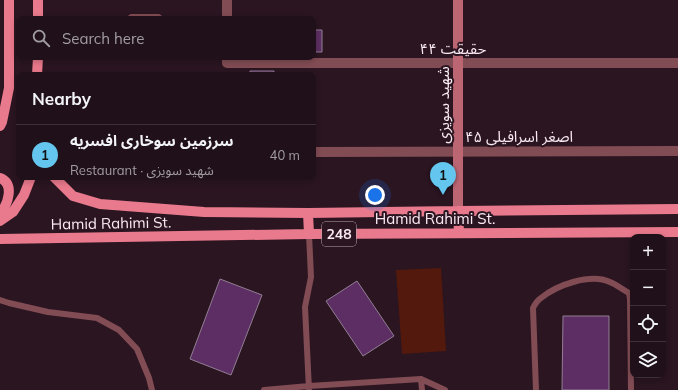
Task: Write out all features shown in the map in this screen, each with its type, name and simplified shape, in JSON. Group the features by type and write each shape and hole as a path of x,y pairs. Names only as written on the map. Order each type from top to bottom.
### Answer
{"main road":[{"path":"0,126 9,88 9,0"},
{"path":"38,0 38,16"},
{"name":"شهید سویزی","path":"458,0 458,211"},
{"path":"37,72 38,60"},
{"path":"0,178 4,179 8,185 9,191 4,209 0,214"},
{"path":"0,221 13,212 24,195 30,180"},
{"name":"Hamid Rahimi St.","path":"57,180 73,196 100,204 204,212 308,213 678,210"},
{"path":"458,211 459,233"},
{"path":"308,213 309,234"},
{"name":"Hamid Rahimi St.","path":"0,240 309,234 678,232"}],"street":[{"path":"227,0 227,16"},
{"name":"حقیقت ۴۴","path":"227,60 458,63 678,63"},
{"name":"اصغر اسرافیلی ۴۵","path":"316,152 678,151"}],"lane":[{"path":"309,234 311,277 305,307 309,388"},
{"path":"536,390 533,308 539,299 557,287 591,278 610,282 629,293 631,390"},
{"path":"0,300 9,304 48,312 97,318 119,330 137,349 149,378 152,390"},
{"path":"421,379 422,390"},
{"path":"264,390 421,379 445,390"}],"shaded area":[{"path":"441,268 446,351 402,354 396,270"}],"building":[{"path":"316,30 322,30 322,52 316,52"},
{"path":"250,71 274,71 274,72"},
{"path":"220,279 262,295 231,375 190,359"},
{"path":"357,281 394,336 363,356 326,301"},
{"path":"563,316 609,316 609,390 562,390"}],"place":[{"name":"سرزمین سوخاری افسریه","path":"443,195"}]}
